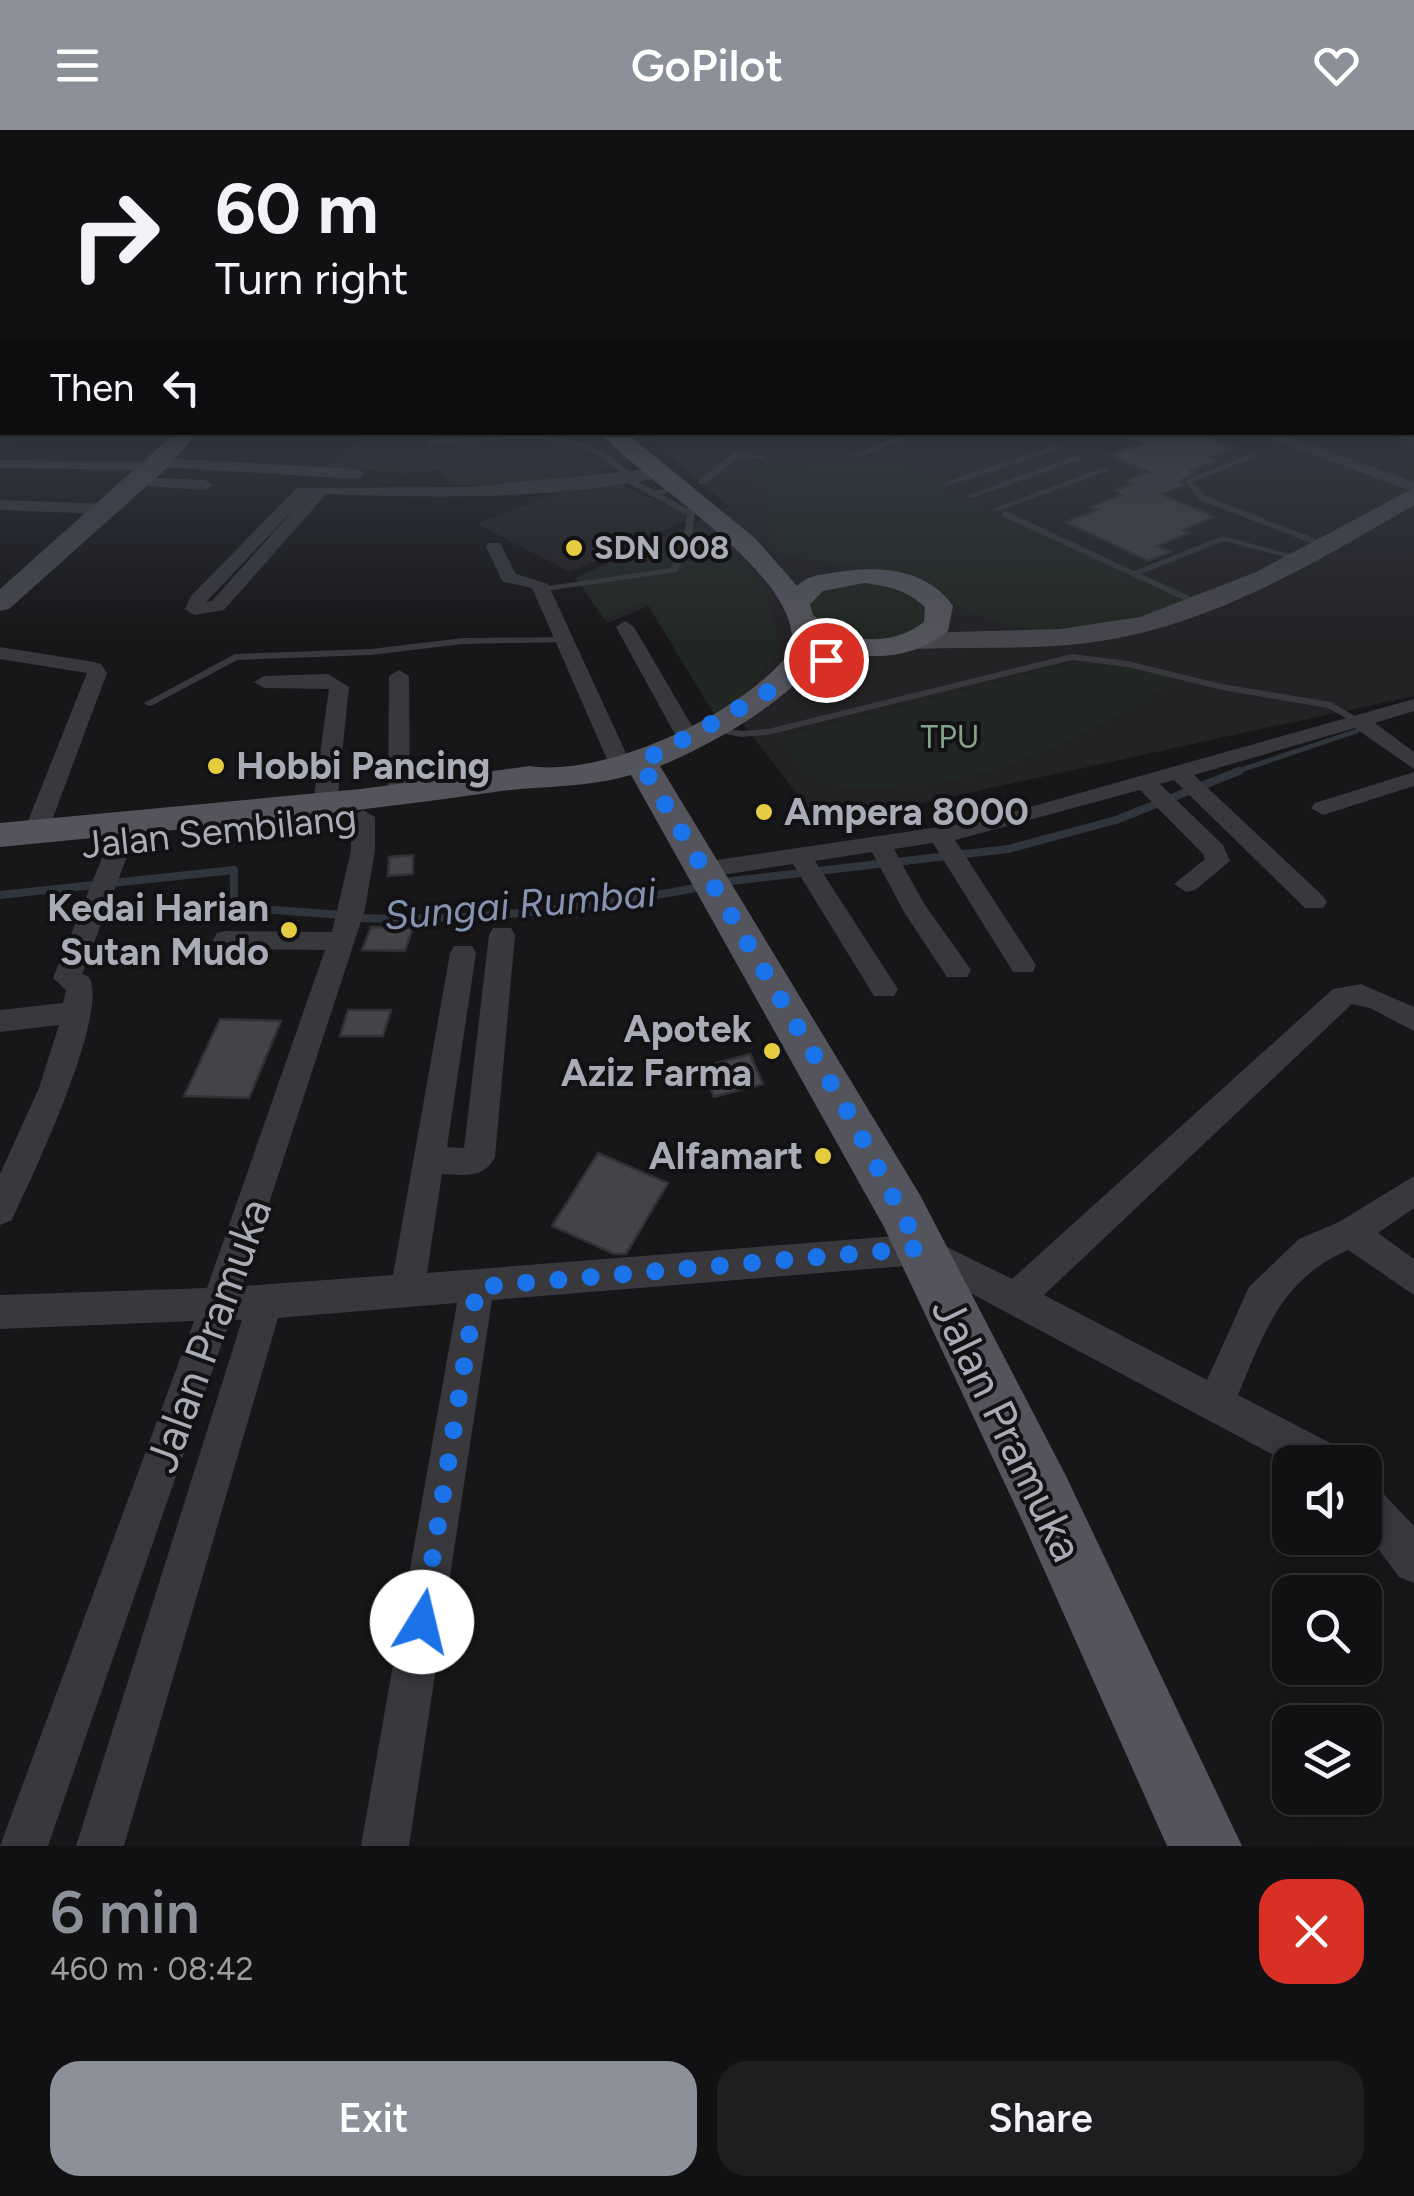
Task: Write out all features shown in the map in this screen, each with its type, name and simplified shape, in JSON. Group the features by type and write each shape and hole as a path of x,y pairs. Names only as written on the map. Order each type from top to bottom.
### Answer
{"main road":[{"path":"668,481 747,544 796,568 896,580 932,598 941,616 938,625 916,641 878,647 837,642 801,614 747,544"},
{"path":"670,481 674,486"},
{"path":"801,614 814,584 846,576"},
{"name":"Jalan Sembilang","path":"756,697 803,657 809,643 801,614"},
{"name":"Jalan Sembilang","path":"0,854 363,817 631,764 699,733 826,660 878,647"},
{"name":"Jalan Pramuka","path":"631,764 712,884 852,1119 1042,1496 1204,1846"},
{"name":"Jalan Sembilang","path":"18,833 540,784"}],"street":[{"path":"0,603 138,481"},
{"path":"195,481 205,485"},
{"path":"321,490 218,606 194,609 296,494 321,490 402,494 544,488 589,481"},
{"path":"648,481 674,486"},
{"path":"916,641 1054,636 1141,626 1326,546 1414,495"},
{"path":"0,504 106,509"},
{"path":"494,547 509,578 534,581 542,590 631,764"},
{"path":"244,549 267,550"},
{"path":"932,598 976,623 1054,636"},
{"path":"625,628 699,733"},
{"path":"0,653 55,659 94,668 97,673 18,833"},
{"path":"398,676 399,796"},
{"path":"264,682 328,680 339,687 325,804"},
{"path":"712,884 806,866 948,848 981,828 1157,795 1414,705"},
{"path":"1360,722 1414,762"},
{"path":"1323,808 1414,779"},
{"path":"1190,783 1314,902"},
{"path":"1157,795 1214,851 1218,861 1186,884"},
{"name":"Jalan Pramuka","path":"24,1846 219,1305 347,924 363,850 363,817"},
{"path":"0,1210 54,1088 80,984 66,978 121,841"},
{"path":"948,848 1023,964"},
{"path":"886,856 957,970"},
{"path":"806,866 884,989"},
{"path":"226,940 347,924"},
{"path":"431,1160 473,1162 478,1157 502,935"},
{"path":"408,1292 462,953"},
{"path":"1016,1298 1343,996 1352,992 1370,996 1414,1020"},
{"path":"0,1021 74,1012"},
{"path":"1216,1402 1261,1299 1311,1250 1351,1233 1414,1190"},
{"path":"1351,1233 1414,1279"},
{"path":"0,1312 265,1302 920,1248 1295,1445"},
{"path":"385,1846 477,1287"},
{"path":"100,1846 265,1302"},
{"path":"1382,1520 1414,1562"}],"lane":[{"path":"542,590 674,570 687,542 674,486 684,481"},
{"path":"944,484 953,481"},
{"path":"969,496 1013,481"},
{"path":"1077,481 1000,511 1199,604"},
{"path":"1188,481 1203,498 1326,546"},
{"path":"1134,574 1223,538 1300,558"},
{"path":"149,703 235,658 371,652 463,640 566,640"},
{"path":"699,733 768,732 1072,657 1128,664 1222,687 1331,705 1360,722"}],"shaded area":[{"path":"448,481 544,481 450,486"},
{"name":"SDN 008","path":"588,481 613,481 695,517 570,572 477,524"},
{"path":"699,481 1414,481 1414,696 848,819 809,809 650,605 608,623 577,577 729,507"}],"green space":[{"path":"758,481 933,481 1015,522 1204,599 1122,621 1038,629 984,618 893,574 779,554"},
{"path":"702,528 764,584 777,638 776,652 747,693 714,714 646,602 604,619 576,578"},
{"path":"878,581 921,598 930,617 916,633 867,643 809,621 807,597 816,590"},
{"name":"TPU","path":"1087,659 1181,676 1111,719 1036,755 997,769 917,786 835,786 808,770 779,738"}],"building":[{"path":"1127,481 1180,481 1184,486 1162,494 1215,517 1158,546 1171,552 1148,561 1065,522 1097,510 1089,507 1122,495 1115,490 1133,484"},
{"path":"413,855 413,874 388,876 389,857"},
{"path":"371,927 413,928 405,951 362,950"},
{"path":"348,1010 391,1010 383,1036 340,1036"},
{"path":"220,1019 281,1021 249,1098 184,1096"},
{"path":"750,1054 763,1084 714,1097 702,1067"},
{"path":"598,1153 668,1183 626,1254 614,1254 552,1226"}],"waterway":[{"name":"Sungai Rumbai","path":"1232,773 1357,731"},
{"name":"Sungai Rumbai","path":"723,882 1008,849 1116,820 1239,771"},
{"name":"Sungai Rumbai","path":"0,895 234,870 234,907 342,915"},
{"name":"Sungai Rumbai","path":"356,918 443,918 529,912 700,887"}],"place":[{"name":"SDN 008","path":"574,548"},
{"name":"Hobbi Pancing","path":"216,766"},
{"name":"Ampera 8000","path":"764,812"},
{"name":"Kedai Harian Sutan Mudo","path":"289,930"},
{"name":"Apotek Aziz Farma","path":"772,1051"},
{"name":"Alfamart","path":"823,1156"}],"route":[{"path":"422,1622 477,1287 920,1248 852,1119 640,762 710,728 756,697 826,660"}]}
